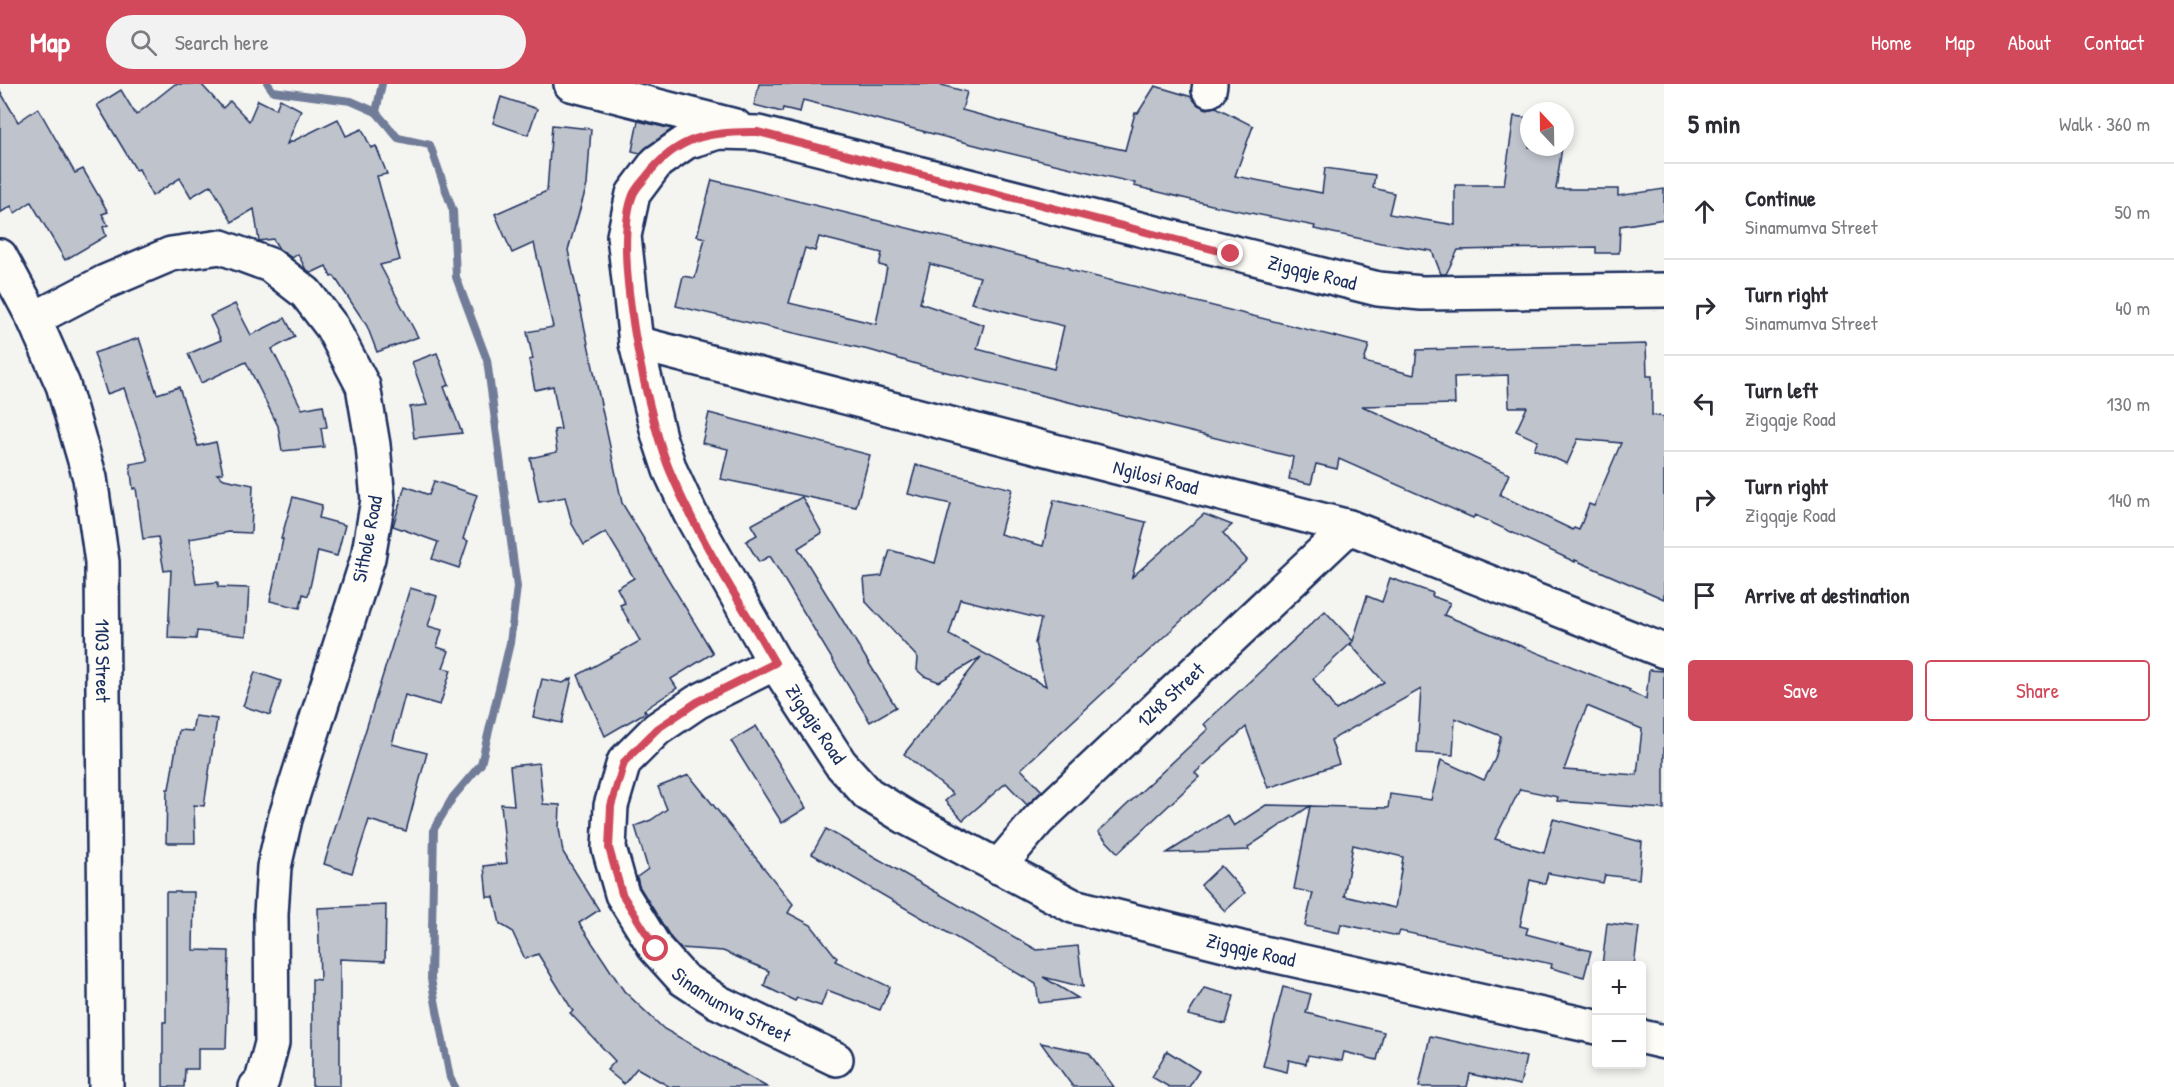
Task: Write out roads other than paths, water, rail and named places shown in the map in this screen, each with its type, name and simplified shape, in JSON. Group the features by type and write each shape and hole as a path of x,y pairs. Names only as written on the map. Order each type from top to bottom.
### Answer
{"street":[{"path":"571,84 758,132"},
{"name":"Zigqaje Road","path":"1592,1026 1073,906 868,794 840,762 775,663 690,513 670,470 636,343 624,236 633,194 657,162 686,142 719,132 758,132 1378,290 1422,293 1664,290"},
{"name":"Sithole Road","path":"34,319 105,282 171,255 221,247 270,265 306,293 332,327 363,386 373,445 378,500 368,558 285,819 274,867 271,914 272,1043 262,1081 256,1087"},
{"name":"1103 Street","path":"0,256 34,319 63,385 90,477 102,562 106,1087"},
{"name":"Ngilosi Road","path":"636,343 1349,527 1664,651"},
{"name":"1248 Street","path":"998,867 1038,820 1349,527"},
{"name":"Sinamumva Street","path":"775,663 697,702 657,729 624,762 611,806 609,848 622,894 656,949 683,980 718,1002 836,1059"},
{"path":"1646,1038 1664,1042"}],"waterway":[{"path":"268,84 273,91 351,101 376,112"},
{"path":"382,84 376,112 398,138 430,145 453,211 456,277 487,360 517,587 510,643 481,764 453,797 434,829 431,979 450,1078 455,1087"}]}
